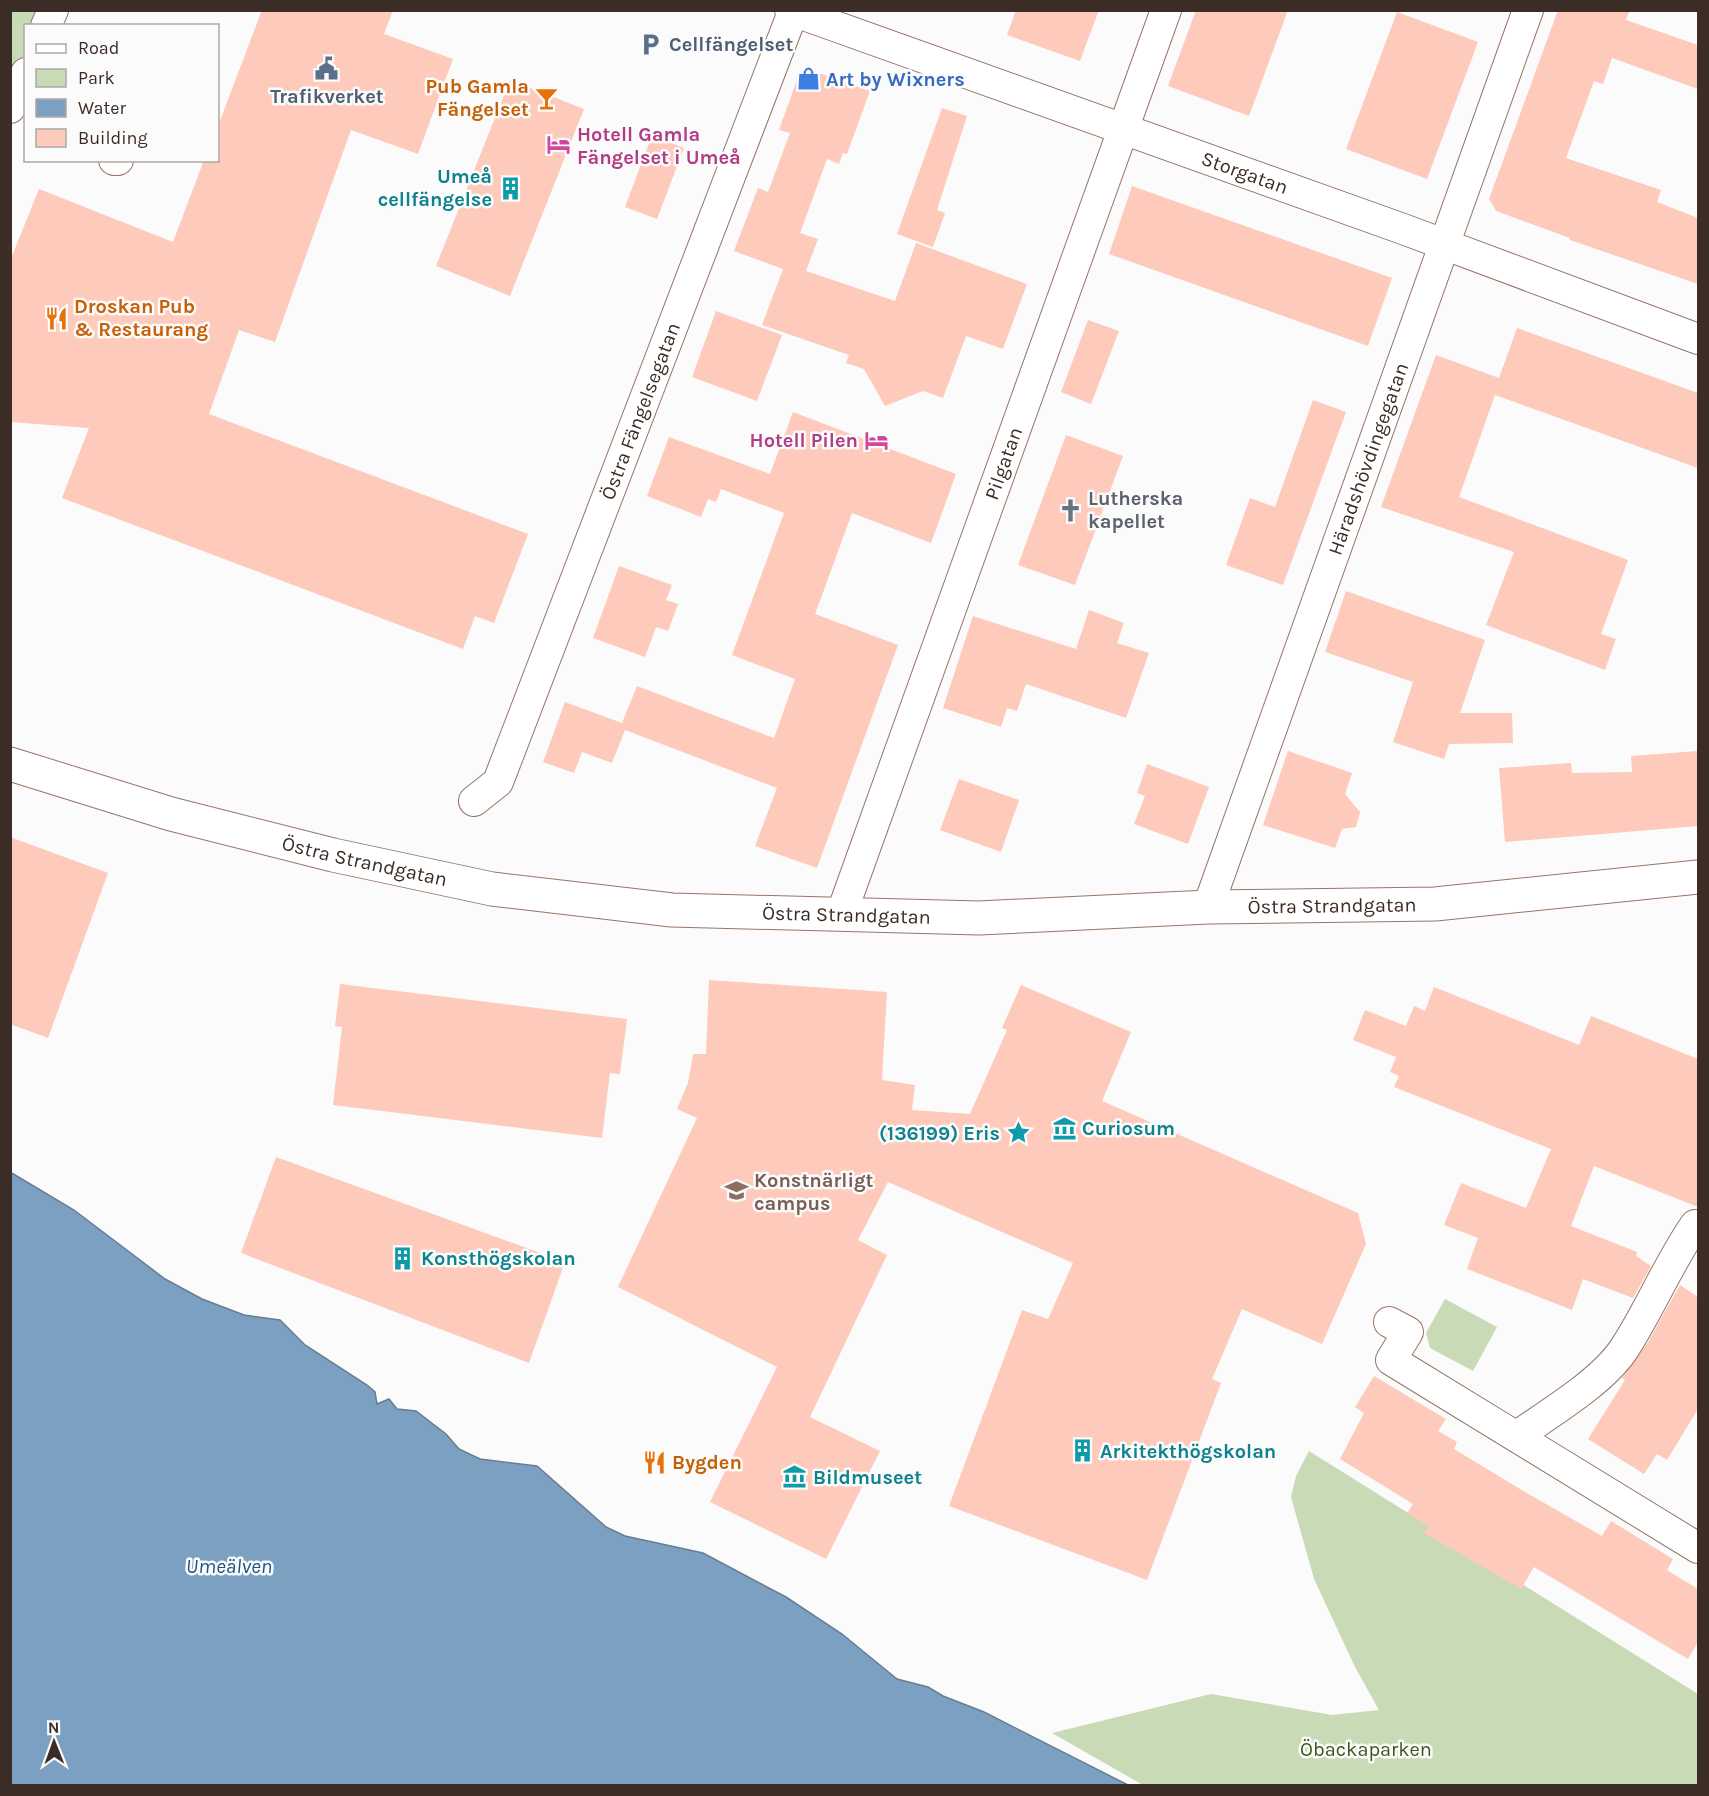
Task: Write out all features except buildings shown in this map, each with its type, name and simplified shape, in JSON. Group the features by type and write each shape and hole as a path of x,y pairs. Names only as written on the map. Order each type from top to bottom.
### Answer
{"street":[{"name":"Pilgatan","path":"841,915 1166,10"},
{"name":"Häradshövdingegatan","path":"1208,907 1528,10"},
{"name":"Storgatan","path":"791,11 1123,132 1443,244 1698,339"},
{"name":"Östra Fängelsegatan","path":"474,801 498,782 791,11"},
{"path":"10,108 24,77"},
{"path":"10,116 24,122"},
{"name":"Östra Strandgatan","path":"10,764 171,814 333,855 492,889 672,910 979,918 1208,907 1435,904 1698,877"},
{"path":"1517,1436 1601,1376 1623,1349 1674,1256 1697,1226"},
{"path":"1389,1322 1408,1332 1391,1360 1698,1548"}],"green space":[{"path":"11,11 53,11 46,24 24,24 24,76 11,108"},
{"path":"1445,1299 1497,1327 1473,1371 1430,1348 1426,1333"},
{"name":"Öbackaparken","path":"1309,1451 1698,1694 1698,1785 1143,1785 1052,1733 1211,1694 1332,1715 1379,1710 1355,1667 1314,1579 1291,1497 1296,1476"}],"water":[{"name":"Umeälven","path":"10,1172 74,1210 165,1279 202,1299 244,1315 280,1320 305,1345 367,1385 375,1392 377,1404 389,1399 397,1409 416,1411 446,1434 459,1449 480,1459 537,1466 606,1527 625,1536 703,1553 786,1597 842,1634 897,1679 928,1687 943,1696 984,1712 1128,1785 11,1785"}],"place":[{"name":"Cellfängelset","path":"651,44"},
{"name":"Trafikverket","path":"327,69"},
{"name":"Art by Wixners","path":"808,79"},
{"name":"Pub Gamla Fängelset","path":"547,98"},
{"name":"Hotell Gamla Fängelset i Umeå","path":"559,145"},
{"name":"Umeå cellfängelse","path":"510,188"},
{"name":"Droskan Pub & Restaurang","path":"56,318"},
{"name":"Hotell Pilen","path":"876,440"},
{"name":"Lutherska kapellet","path":"1070,510"},
{"name":"Curiosum","path":"1064,1128"},
{"name":"(136199) Eris","path":"1018,1133"},
{"name":"Konstnärligt campus","path":"736,1191"},
{"name":"Konsthögskolan","path":"403,1258"},
{"name":"Arkitekthögskolan","path":"1082,1451"},
{"name":"Bygden","path":"654,1462"},
{"name":"Bildmuseet","path":"795,1477"}]}
